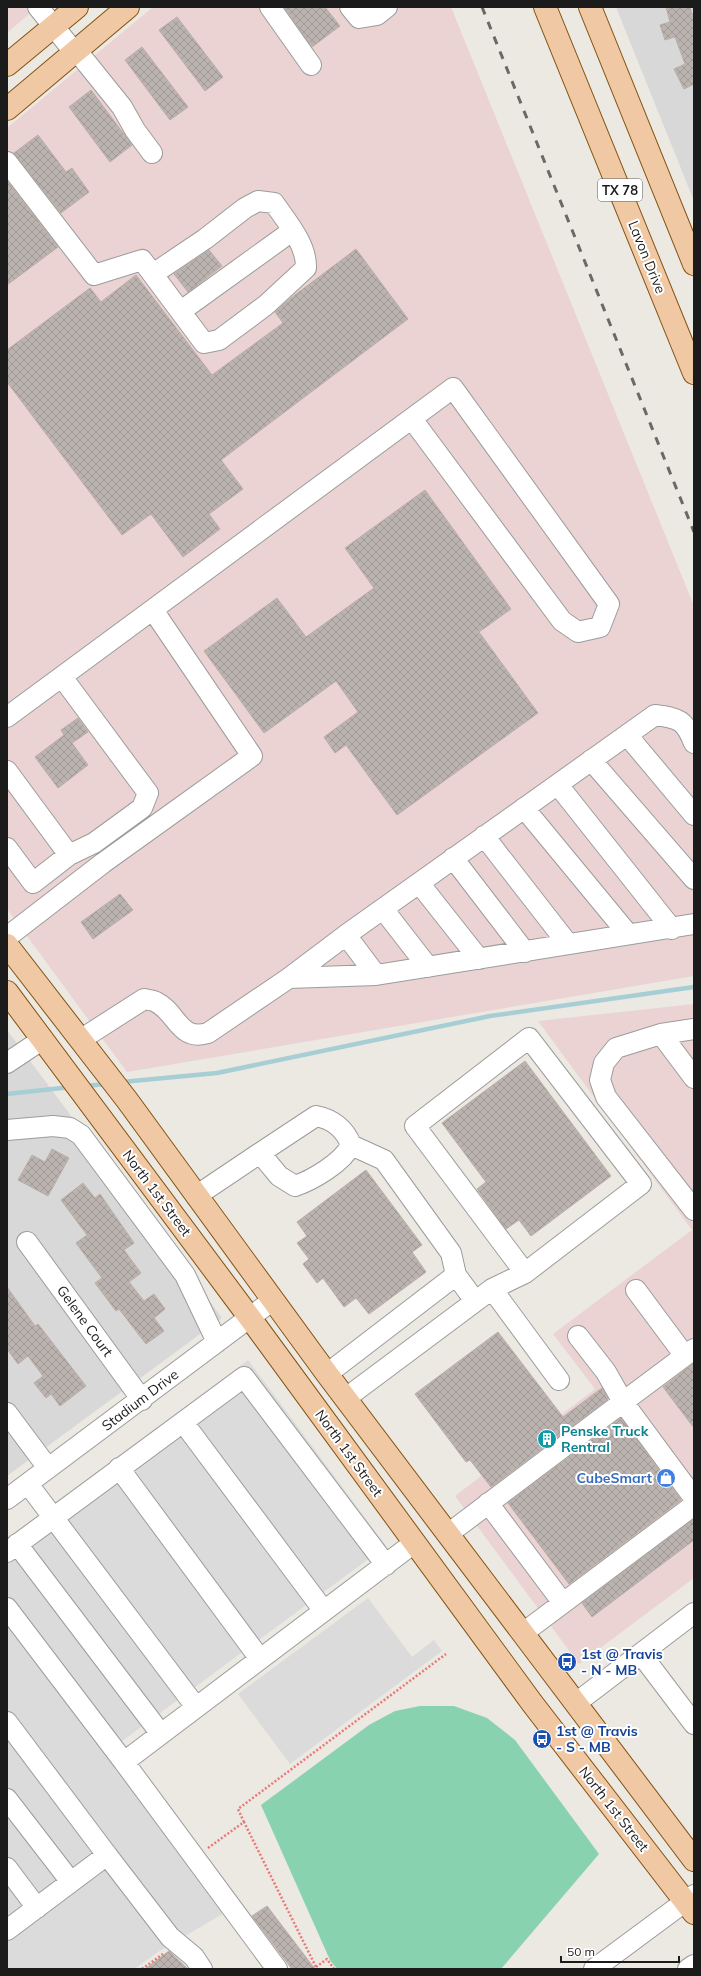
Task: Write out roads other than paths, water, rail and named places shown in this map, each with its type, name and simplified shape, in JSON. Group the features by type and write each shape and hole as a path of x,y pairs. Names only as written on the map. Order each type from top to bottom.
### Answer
{"main road":[{"path":"7,65 77,7"},
{"path":"7,109 128,7"},
{"name":"Lavon Drive","path":"545,7 694,374"},
{"name":"TX 78","path":"590,7 694,264"},
{"name":"North 1st Street","path":"7,945 127,1100 327,1374 694,1860"},
{"name":"North 1st Street","path":"7,992 250,1318 548,1724 691,1903"},
{"path":"94,1109 180,1193 189,1197 196,1196"},
{"path":"548,1724 576,1703"}],"street":[{"path":"38,7 53,27 122,107 135,130 152,153"},
{"path":"270,7 312,64"},
{"path":"350,7 359,18 377,14 386,7"},
{"path":"7,162 94,275 142,260 154,274 204,343 219,340 266,305 306,268 306,257 292,231 274,203 258,201 245,208 205,239 154,274"},
{"path":"181,311 292,231"},
{"path":"7,717 453,388 610,604 600,627 578,632 562,621 412,419"},
{"path":"7,937 103,863 252,756 153,610"},
{"path":"7,848 33,883 68,855 94,844 142,808 148,793 62,677"},
{"path":"85,1046 144,999 156,1001 187,1033 199,1036 208,1033 290,978 346,935 558,785 655,714 674,717 687,727 694,743"},
{"path":"626,735 694,815"},
{"path":"592,760 694,879"},
{"path":"7,771 68,855"},
{"path":"558,785 672,929"},
{"path":"524,808 628,934"},
{"path":"484,836 568,944"},
{"path":"453,858 525,952"},
{"path":"419,883 479,959"},
{"path":"383,909 428,967"},
{"path":"290,978 376,975 525,952 628,934 672,929 694,924"},
{"path":"346,935 376,975"},
{"path":"694,1028 662,1034 616,1048 604,1063 600,1080 606,1097 694,1210"},
{"path":"662,1034 694,1078"},
{"path":"346,1398 492,1289 525,1273 641,1184 529,1038 415,1126 525,1273"},
{"path":"7,1063 43,1039"},
{"path":"196,1196 316,1116 328,1118 348,1136 351,1145 384,1160 451,1253 456,1275 475,1301"},
{"path":"7,1130 53,1126 70,1128 81,1135 185,1275 218,1342"},
{"path":"260,1153 279,1176 295,1186 310,1181 347,1152 351,1145"},
{"name":"Gelene Court","path":"27,1242 142,1400"},
{"path":"327,1374 456,1275"},
{"path":"492,1289 559,1380"},
{"path":"448,1534 689,1352 636,1290"},
{"name":"Stadium Drive","path":"7,1499 142,1400 273,1300"},
{"path":"578,1336 606,1372 623,1402 694,1498"},
{"path":"161,1734 12,1548 52,1517 244,1377 386,1565"},
{"path":"7,1413 48,1468"},
{"path":"183,1422 324,1611"},
{"path":"119,1468 260,1659"},
{"path":"28,1484 196,1707"},
{"path":"488,1504 563,1603"},
{"path":"523,1633 694,1505"},
{"path":"124,1762 414,1543"},
{"path":"7,1608 124,1762 274,1968"},
{"path":"576,1703 694,1613"},
{"path":"641,1654 694,1724"},
{"path":"7,1722 170,1937 194,1957 202,1969"},
{"path":"7,1799 71,1882"},
{"path":"7,1930 107,1855"},
{"path":"7,1868 37,1908"},
{"path":"594,1969 691,1903"},
{"path":"688,1969 694,1965"}],"waterway":[{"path":"122,1082 217,1073 490,1016 694,987"},
{"path":"84,1086 107,1084"},
{"path":"7,1094 71,1087"}],"railway":[{"path":"482,7 694,532"}],"place":[{"name":"Penske Truck Rentral","path":"547,1439"},
{"name":"CubeSmart","path":"666,1478"},
{"name":"1st @ Travis - N - MB","path":"567,1662"},
{"name":"1st @ Travis - S - MB","path":"542,1739"}]}
